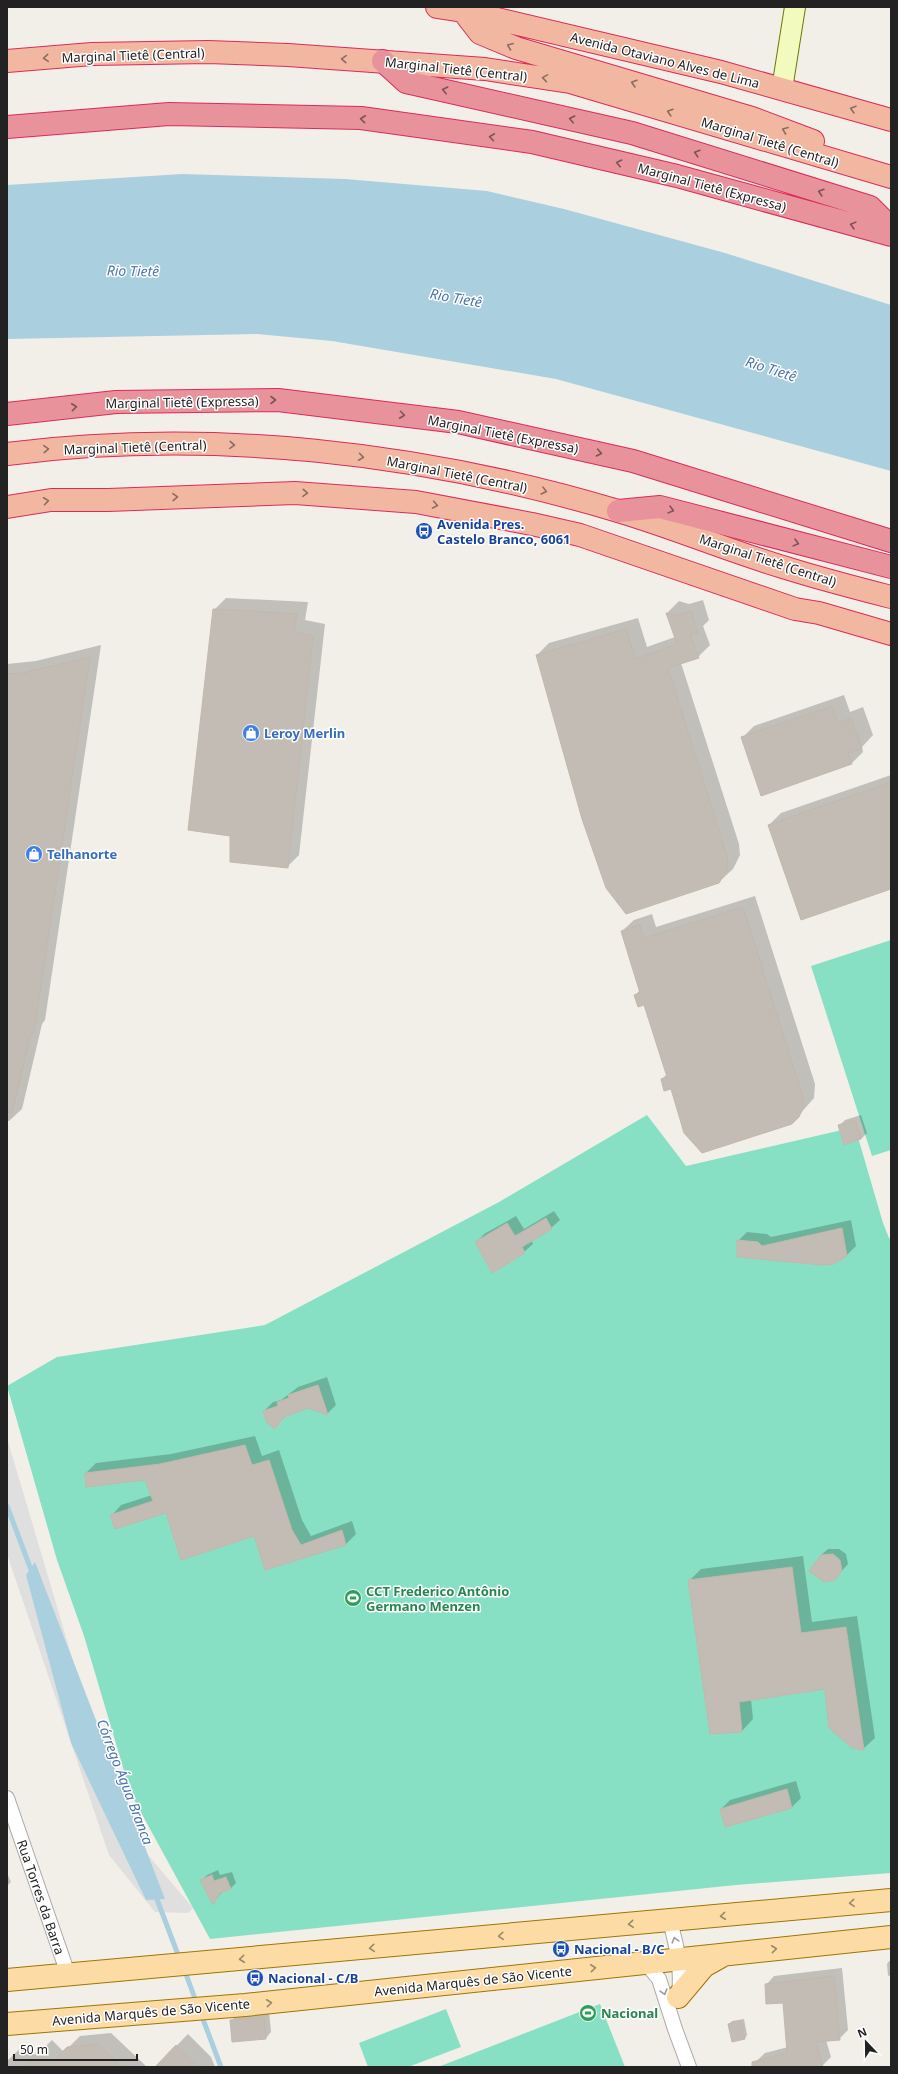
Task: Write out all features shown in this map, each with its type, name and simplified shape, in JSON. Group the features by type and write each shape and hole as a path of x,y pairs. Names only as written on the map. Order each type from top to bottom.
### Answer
{"highway":[{"name":"Avenida Otaviano Alves de Lima","path":"436,7 463,11 721,72 891,120"},
{"path":"463,11 480,33 516,48 752,118 857,158 869,171"},
{"name":"Marginal Tietê (Central)","path":"7,61 92,54 208,52 288,54 485,69 570,82 891,177"},
{"path":"383,61 406,82 632,133 870,207 891,228"},
{"name":"Marginal Tietê (Expressa)","path":"7,127 169,114 361,118 532,142 677,176 891,235"},
{"name":"Marginal Tietê (Expressa)","path":"7,414 116,402 278,400 458,422 634,461 891,541"},
{"name":"Marginal Tietê (Central)","path":"7,454 119,445 190,443 325,452 486,477 618,511 785,568 891,597"},
{"path":"7,507 51,500 108,500 295,493 416,502 524,522 580,535 796,609 819,613 891,634"},
{"path":"618,511 660,507 891,567"},
{"path":"796,609 816,622 891,646"}],"main road":[{"path":"782,89 795,7"},
{"path":"7,1980 891,1900"},
{"name":"Avenida Marquês de São Vicente","path":"7,2024 244,2005 891,1937"},
{"path":"678,1997 704,1966 718,1956 735,1954"}],"street":[{"name":"Rua Torres da Barra","path":"7,1798 68,1974"},
{"path":"670,1921 680,1959 681,1978 674,2029"},
{"path":"640,1963 649,1967 659,1979 674,2029 689,2067"}],"shaded area":[{"path":"7,1438 95,1735 131,1835 193,1908 188,1913 155,1912 109,1855 7,1554"}],"green space":[{"path":"891,940 891,1150 872,1156 811,966"},
{"name":"CCT Frederico Antônio Germano Menzen","path":"647,1115 686,1166 855,1127 883,1223 889,1238 891,1239 891,1873 736,1885 210,1939 131,1794 84,1636 57,1560 7,1386 57,1357 265,1325 499,1202"},
{"path":"600,2004 625,2067 438,2067"},
{"path":"446,2009 461,2047 408,2067 368,2067 359,2043"}],"water":[{"name":"Rio Tietê","path":"182,174 345,179 487,191 564,209 725,253 891,305 891,471 556,379 332,341 257,334 7,339 7,185"},
{"path":"35,1562 165,1899 146,1900 71,1743 26,1575"}],"building":[{"name":"Leroy Merlin","path":"213,609 297,614 294,632 313,636 288,868 230,862 230,836 188,830"},
{"path":"691,611 698,633 690,635 699,658 668,668 727,856 728,868 719,883 626,914 606,888 582,819 536,655 626,629 635,659 677,644 666,613 677,615"},
{"name":"Telhanorte","path":"90,657 34,1033 31,1033 12,1113 7,1112 7,674 23,673"},
{"path":"832,706 838,723 851,718 862,748 848,753 852,764 761,796 741,737"},
{"path":"891,782 891,889 801,920 768,825"},
{"path":"743,907 803,1097 804,1106 799,1117 792,1124 702,1153 684,1133 671,1089 664,1091 661,1079 667,1077 644,1005 638,1007 634,995 640,993 621,931 640,925 644,938"},
{"path":"855,1120 861,1139 844,1145 838,1125"},
{"path":"546,1218 552,1229 522,1247 525,1253 492,1273 475,1242 507,1223 515,1236"},
{"path":"842,1228 847,1256 834,1264 822,1265 737,1257 737,1240 758,1242 762,1246"},
{"path":"318,1385 328,1415 308,1408 284,1417 275,1429 267,1423 263,1411 278,1406 277,1402 289,1398 288,1395"},
{"path":"245,1445 252,1465 269,1460 292,1530 301,1545 342,1530 346,1545 265,1570 254,1536 181,1560 166,1513 115,1529 110,1515 153,1501 145,1480 86,1487 85,1473 160,1464"},
{"path":"833,1554 840,1560 842,1571 835,1580 824,1582 809,1571 821,1555"},
{"path":"792,1567 801,1633 846,1627 864,1750 852,1748 829,1728 825,1689 739,1702 742,1732 710,1734 688,1580"},
{"path":"787,1789 792,1808 725,1827 720,1809"},
{"path":"212,1875 214,1881 226,1877 231,1889 220,1893 213,1905 200,1880"},
{"path":"834,1976 840,2040 816,2042 823,2067 752,2067 752,2062 787,2053 783,2003 766,2004 765,1984"},
{"path":"264,2017 266,2039 232,2042 230,2020"},
{"path":"741,2021 745,2039 732,2042 728,2024"},
{"path":"98,2044 122,2067 24,2067 39,2051 52,2063 67,2047"},
{"path":"176,2045 198,2067 155,2067"}],"waterway":[{"name":"Córrego Água Branca","path":"7,1506 33,1575"},
{"name":"Córrego Água Branca","path":"155,1894 180,1960"},
{"name":"Córrego Água Branca","path":"184,1969 197,2004"},
{"name":"Córrego Água Branca","path":"201,2014 221,2067"}],"place":[{"name":"Avenida Pres. Castelo Branco, 6061","path":"424,531"},
{"name":"Leroy Merlin","path":"251,733"},
{"name":"Telhanorte","path":"34,854"},
{"name":"CCT Frederico Antônio Germano Menzen","path":"353,1598"},
{"name":"Nacional - B/C","path":"561,1949"},
{"name":"Nacional - C/B","path":"255,1978"},
{"name":"Nacional","path":"588,2013"}]}
